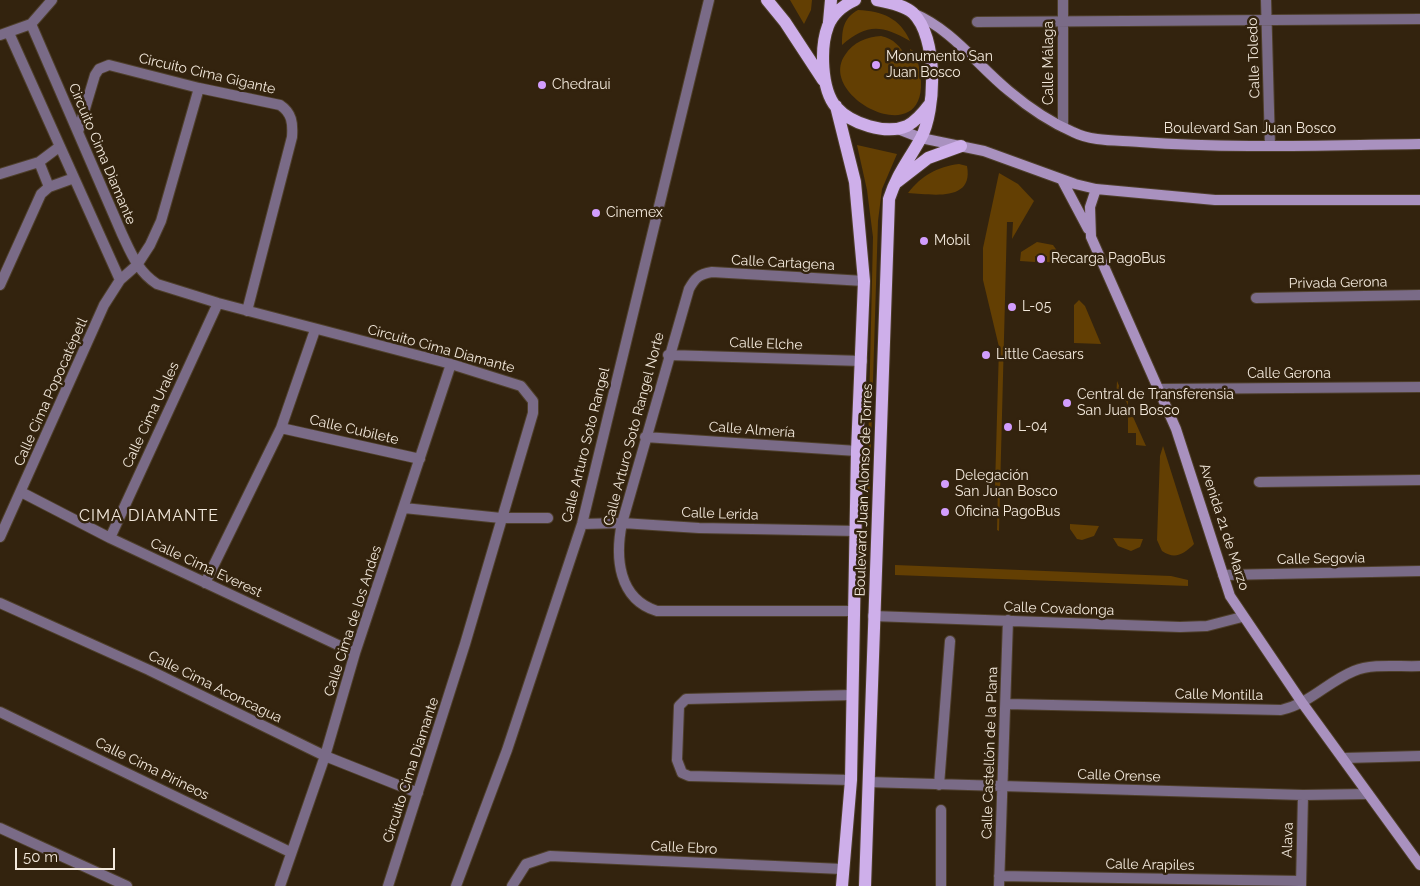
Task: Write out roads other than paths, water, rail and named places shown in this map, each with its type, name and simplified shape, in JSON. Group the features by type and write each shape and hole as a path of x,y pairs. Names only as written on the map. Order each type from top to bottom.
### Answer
{"main road":[{"path":"767,0 790,29 823,80 836,106 850,118 864,125 898,128 908,125 929,105"},
{"path":"823,80 831,0"},
{"path":"828,25 838,11 855,0"},
{"path":"877,0 891,3 913,13"},
{"name":"Boulevard Juan Alonso de Torres","path":"865,886 873,616 890,199 894,185 921,138 929,105 933,75 931,56 924,33 908,0"},
{"name":"Boulevard Juan Alonso de Torres","path":"836,106 856,182 864,281 858,451 851,780 842,886"},
{"path":"894,185 928,158 962,146"}],"street":[{"path":"52,0 31,24 4,34 74,178 120,280"},
{"name":"Calle Arturo Soto Rangel","path":"456,886 506,750 582,524 709,0"},
{"name":"Calle Málaga","path":"1063,0 1063,127"},
{"name":"Calle Toledo","path":"1266,0 1270,146"},
{"name":"Boulevard San Juan Bosco","path":"913,13 941,28 1008,91 1041,115 1074,133 1104,140 1188,146 1420,144"},
{"path":"977,22 1420,19"},
{"name":"Circuito Cima Diamante","path":"31,24 137,265 148,278 157,284 218,303 315,330 451,364 521,386 533,402 532,413 465,644 388,886"},
{"name":"Circuito Cima Gigante","path":"78,132 95,75 104,66 114,66 199,88 280,105 287,109 291,116 292,137 247,311"},
{"name":"Calle Cima Popocatépetl","path":"0,537 104,305 120,280 137,265 150,245 161,221 199,88"},
{"path":"898,128 921,138 984,151 1062,180 1096,189 1215,200 1420,200"},
{"path":"0,174 39,162 59,147"},
{"path":"39,162 48,187"},
{"path":"0,285 36,202 48,187 74,178"},
{"path":"1062,180 1072,194 1091,236"},
{"name":"Avenida 21 de Marzo","path":"1096,189 1090,207 1091,236 1159,389 1188,462 1230,596 1303,704 1420,865"},
{"name":"Calle Cartagena","path":"701,274 864,281"},
{"name":"Calle Arturo Soto Rangel Norte","path":"701,274 694,279 688,289 622,523 618,558 625,581 635,600 646,608 657,612 855,611"},
{"name":"Privada Gerona","path":"1256,298 1420,295"},
{"name":"Calle Cima Urales","path":"110,538 218,303"},
{"path":"205,583 281,428 315,330"},
{"name":"Calle Elche","path":"668,355 862,361"},
{"name":"Calle Cima de los Andes","path":"280,886 290,852 325,756 355,653 451,364"},
{"name":"Calle Gerona","path":"1159,389 1420,387"},
{"name":"Calle Cubilete","path":"281,428 420,459"},
{"name":"Calle Almería","path":"645,438 858,451"},
{"path":"1259,482 1420,480"},
{"name":"Calle Cima Everest","path":"21,492 110,538 355,653"},
{"path":"404,508 501,518 548,518"},
{"name":"Calle Lerida","path":"582,524 622,523 699,528 857,531"},
{"name":"Calle Segovia","path":"1223,575 1420,571"},
{"name":"Calle Cima Aconcagua","path":"0,603 149,670 325,756 418,793"},
{"name":"Calle Covadonga","path":"873,616 1180,627 1206,626 1242,616"},
{"name":"Calle Castellón de la Plana","path":"999,881 1008,620"},
{"path":"939,785 950,641"},
{"name":"Calle Montilla","path":"1006,704 1281,710 1303,704 1356,670 1369,667 1420,666"},
{"path":"851,780 689,776 682,773 676,760 679,706 686,699 852,695"},
{"name":"Calle Cima Pirineos","path":"0,712 290,852"},
{"path":"1344,758 1420,756"},
{"name":"Calle Orense","path":"868,782 1303,795 1368,794"},
{"name":"Alava","path":"1301,884 1303,795"},
{"path":"940,886 941,810"},
{"path":"0,828 127,886"},
{"name":"Calle Ebro","path":"512,886 526,864 550,856 842,869"},
{"name":"Calle Arapiles","path":"999,881 1301,884"}],"place":[{"name":"Monumento San Juan Bosco","path":"876,65"},
{"name":"Chedraui","path":"542,85"},
{"name":"Cinemex","path":"596,213"},
{"name":"Mobil","path":"924,241"},
{"name":"Recarga PagoBus","path":"1041,259"},
{"name":"L-05","path":"1012,307"},
{"name":"Little Caesars","path":"986,355"},
{"name":"Central de Transferensia San Juan Bosco","path":"1067,403"},
{"name":"L-04","path":"1008,427"},
{"name":"Delegación San Juan Bosco","path":"945,484"},
{"name":"Oficina PagoBus","path":"945,512"}],"district":[{"name":"CIMA DIAMANTE","path":"149,516"}]}
